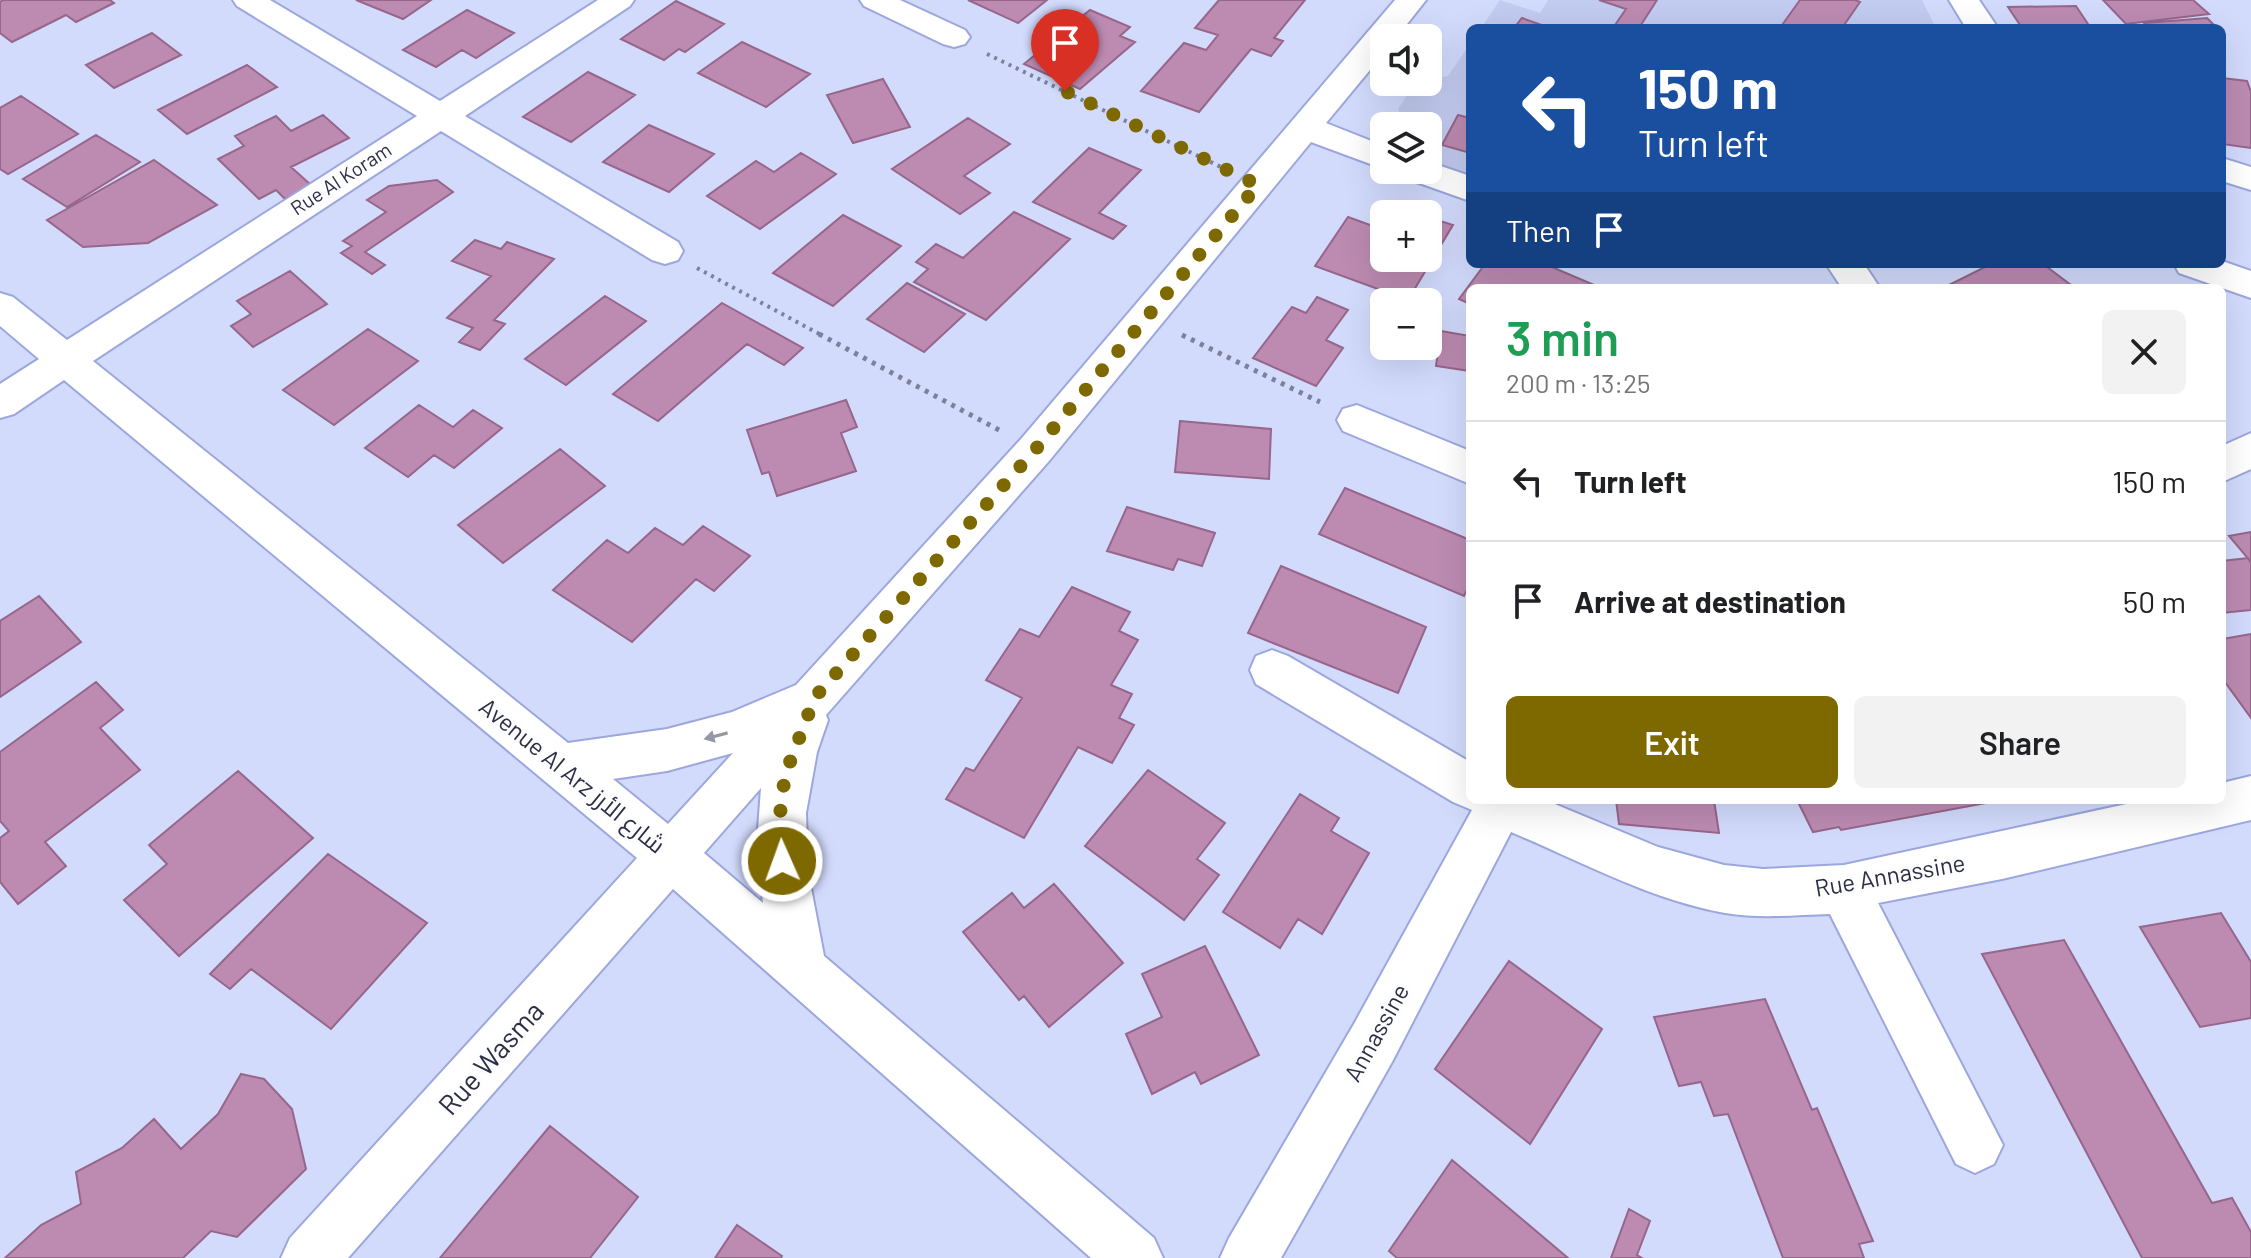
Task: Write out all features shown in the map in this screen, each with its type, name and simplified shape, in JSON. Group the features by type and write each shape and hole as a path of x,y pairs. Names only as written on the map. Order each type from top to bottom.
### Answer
{"street":[{"path":"248,0 665,251"},
{"name":"Rue Al Koram","path":"0,403 619,0"},
{"path":"875,0 954,37"},
{"name":"Rue Wasma","path":"310,1258 1035,450 1411,0"},
{"path":"1964,0 1979,24"},
{"path":"1306,128 1370,153"},
{"path":"2226,170 2251,179"},
{"path":"1442,179 1466,188"},
{"path":"2203,268 2251,285"},
{"name":"Avenue Al Arz شارع الأرز","path":"0,306 672,857 1134,1258"},
{"path":"1357,420 1466,466"},
{"path":"2226,464 2251,449"},
{"name":"Rue Annassine","path":"1272,670 1466,785"},
{"path":"559,766 681,746 738,731 815,697"},
{"path":"801,967 785,901 780,814 785,775 815,697"},
{"name":"Annassine","path":"1249,1258 1373,1043 1484,804"},
{"name":"Rue Annassine","path":"1503,804 1631,861 1724,889 1763,893 1844,889 2002,856 2200,804"},
{"path":"1844,889 1975,1145"}],"path":[{"path":"954,37 1258,185"},
{"path":"665,251 1035,450"},
{"path":"1146,318 1357,420"}],"shaded area":[{"path":"1500,0 1540,13 1548,0 1922,0 1934,24 1484,24"},
{"path":"1466,50 1466,173 1442,165 1442,112 1399,112 1398,109 1407,96 1442,96 1442,77 1448,76"}],"building":[{"path":"110,0 114,3 76,22 66,15 12,42 0,33 0,2"},
{"path":"356,0 431,0 403,19"},
{"path":"968,0 1047,0 1018,23"},
{"path":"1219,0 1305,0 1274,38 1283,41 1271,56 1251,49 1199,112 1141,91 1184,43 1206,50 1218,35 1195,28"},
{"path":"1599,0 1657,0 1642,24 1616,24 1626,9"},
{"path":"1800,0 1860,2 1845,24 1783,24"},
{"path":"2103,0 2193,0 2209,14 2126,24"},
{"path":"676,1 724,24 685,52 679,49 664,60 621,39"},
{"path":"2076,6 2088,24 2019,24 2008,7"},
{"path":"467,10 514,33 476,58 462,50 436,67 403,50"},
{"path":"1090,10 1130,27 1120,36 1135,42 1080,89 1024,64"},
{"path":"1522,18 1539,24 1517,24"},
{"path":"2207,18 2213,24 2145,24"},
{"path":"152,33 181,55 114,88 86,65"},
{"path":"742,42 810,74 766,107 698,73"},
{"path":"247,65 277,87 187,134 158,110"},
{"path":"588,72 635,95 571,142 523,117"},
{"path":"2226,78 2247,81 2251,92 2251,148 2226,145"},
{"path":"883,79 910,127 853,143 827,95"},
{"path":"21,96 78,134 8,174 0,169 0,108"},
{"path":"323,115 349,138 291,167 311,185 285,199 276,190 259,199 218,159 244,146 235,136 276,116 291,131"},
{"path":"1458,115 1466,117 1466,152 1442,145"},
{"path":"968,118 1010,144 964,176 990,193 960,214 892,169"},
{"path":"649,125 714,154 669,192 603,162"},
{"path":"96,135 140,162 67,207 23,179"},
{"path":"1089,148 1141,170 1099,213 1126,226 1113,239 1033,202"},
{"path":"801,153 836,174 760,229 707,196 756,161 774,172"},
{"path":"154,160 217,205 148,243 83,247 47,220"},
{"path":"437,180 453,192 365,252 385,265 372,274 341,253 352,246 343,241 386,212 367,200 389,186"},
{"path":"1014,212 1070,239 986,320 914,282 928,269 916,262 936,244 963,258"},
{"path":"843,215 901,246 833,306 773,273"},
{"path":"1348,217 1370,225 1370,272 1425,272 1415,288 1375,288 1315,266"},
{"path":"1442,221 1453,225 1442,243"},
{"path":"475,240 501,249 507,242 554,259 494,320 505,324 480,350 459,342 473,328 447,318 491,276 452,261"},
{"path":"1482,268 1554,268 1592,284 1470,284"},
{"path":"1983,268 2048,268 2070,284 1951,284"},
{"path":"290,271 327,304 253,347 231,326 251,314 237,301"},
{"path":"907,283 965,314 924,352 867,319"},
{"path":"1466,290 1466,302 1459,299"},
{"path":"605,296 646,321 566,385 525,359"},
{"path":"1317,297 1348,310 1326,340 1343,348 1316,386 1253,358 1292,307 1306,313"},
{"path":"722,303 803,348 784,365 747,344 658,421 613,394"},
{"path":"368,329 418,361 334,425 283,390"},
{"path":"1442,331 1466,335 1466,370 1436,366 1437,360 1442,360"},
{"path":"846,400 857,427 841,433 856,471 777,496 769,472 762,474 747,430"},
{"path":"419,405 453,427 473,410 502,428 454,468 434,455 408,477 365,448"},
{"path":"1180,421 1271,429 1269,479 1175,472"},
{"path":"560,449 605,486 503,563 458,525"},
{"path":"1345,488 1466,538 1466,592 1464,596 1319,534"},
{"path":"1127,507 1215,533 1202,566 1178,559 1173,570 1107,551"},
{"path":"703,526 750,556 714,591 696,579 632,642 553,590 607,540 628,553 655,528 683,545"},
{"path":"2251,532 2251,562 2229,536"},
{"path":"2248,558 2251,563 2251,610 2226,613 2226,561"},
{"path":"1281,566 1426,627 1398,693 1248,633"},
{"path":"1072,587 1130,612 1119,631 1138,640 1111,685 1132,694 1119,718 1134,725 1112,763 1078,747 1024,838 946,799 966,768 974,771 1022,698 986,680 1020,629 1039,637"},
{"path":"39,596 81,642 0,697 0,621"},
{"path":"2251,634 2251,718 2226,684 2226,638"},
{"path":"96,682 123,710 100,728 140,770 45,842 66,866 18,904 0,882 0,838 9,831 0,821 0,752"},
{"path":"1148,770 1225,823 1197,859 1219,875 1184,920 1085,846"},
{"path":"238,771 313,838 179,956 124,900 167,864 149,845"},
{"path":"1300,794 1339,818 1331,831 1369,853 1322,934 1298,919 1280,948 1223,912"},
{"path":"1616,804 1715,804 1719,833 1619,824"},
{"path":"1799,804 1981,804 1841,830 1839,827 1813,832"},
{"path":"328,854 427,923 331,1029 251,969 230,989 210,974"},
{"path":"1054,884 1123,963 1049,1027 1024,996 1019,1000 963,932 1012,893 1024,908"},
{"path":"2221,913 2251,962 2251,1018 2200,1027 2140,927"},
{"path":"2064,940 2212,1203 2232,1198 2251,1232 2251,1258 2142,1258 1982,954"},
{"path":"1205,946 1259,1055 1201,1084 1195,1072 1152,1094 1126,1034 1162,1017 1142,974"},
{"path":"1509,961 1602,1029 1530,1144 1435,1069"},
{"path":"1765,999 1812,1110 1817,1108 1873,1241 1859,1244 1864,1258 1783,1258 1728,1114 1714,1116 1701,1082 1679,1086 1654,1017"},
{"path":"241,1074 264,1079 292,1109 306,1169 237,1237 211,1231 183,1258 5,1258 41,1225 81,1204 76,1172 122,1148 154,1119 181,1149 218,1114"},
{"path":"550,1126 638,1197 590,1258 440,1258"},
{"path":"1452,1160 1568,1258 1397,1258 1389,1251"},
{"path":"1629,1209 1650,1221 1637,1255 1642,1258 1611,1258"},
{"path":"737,1225 782,1256 781,1258 715,1258"}],"route":[{"path":"782,861 780,814 785,775 815,697 1035,450 1258,185 1065,91"}]}
